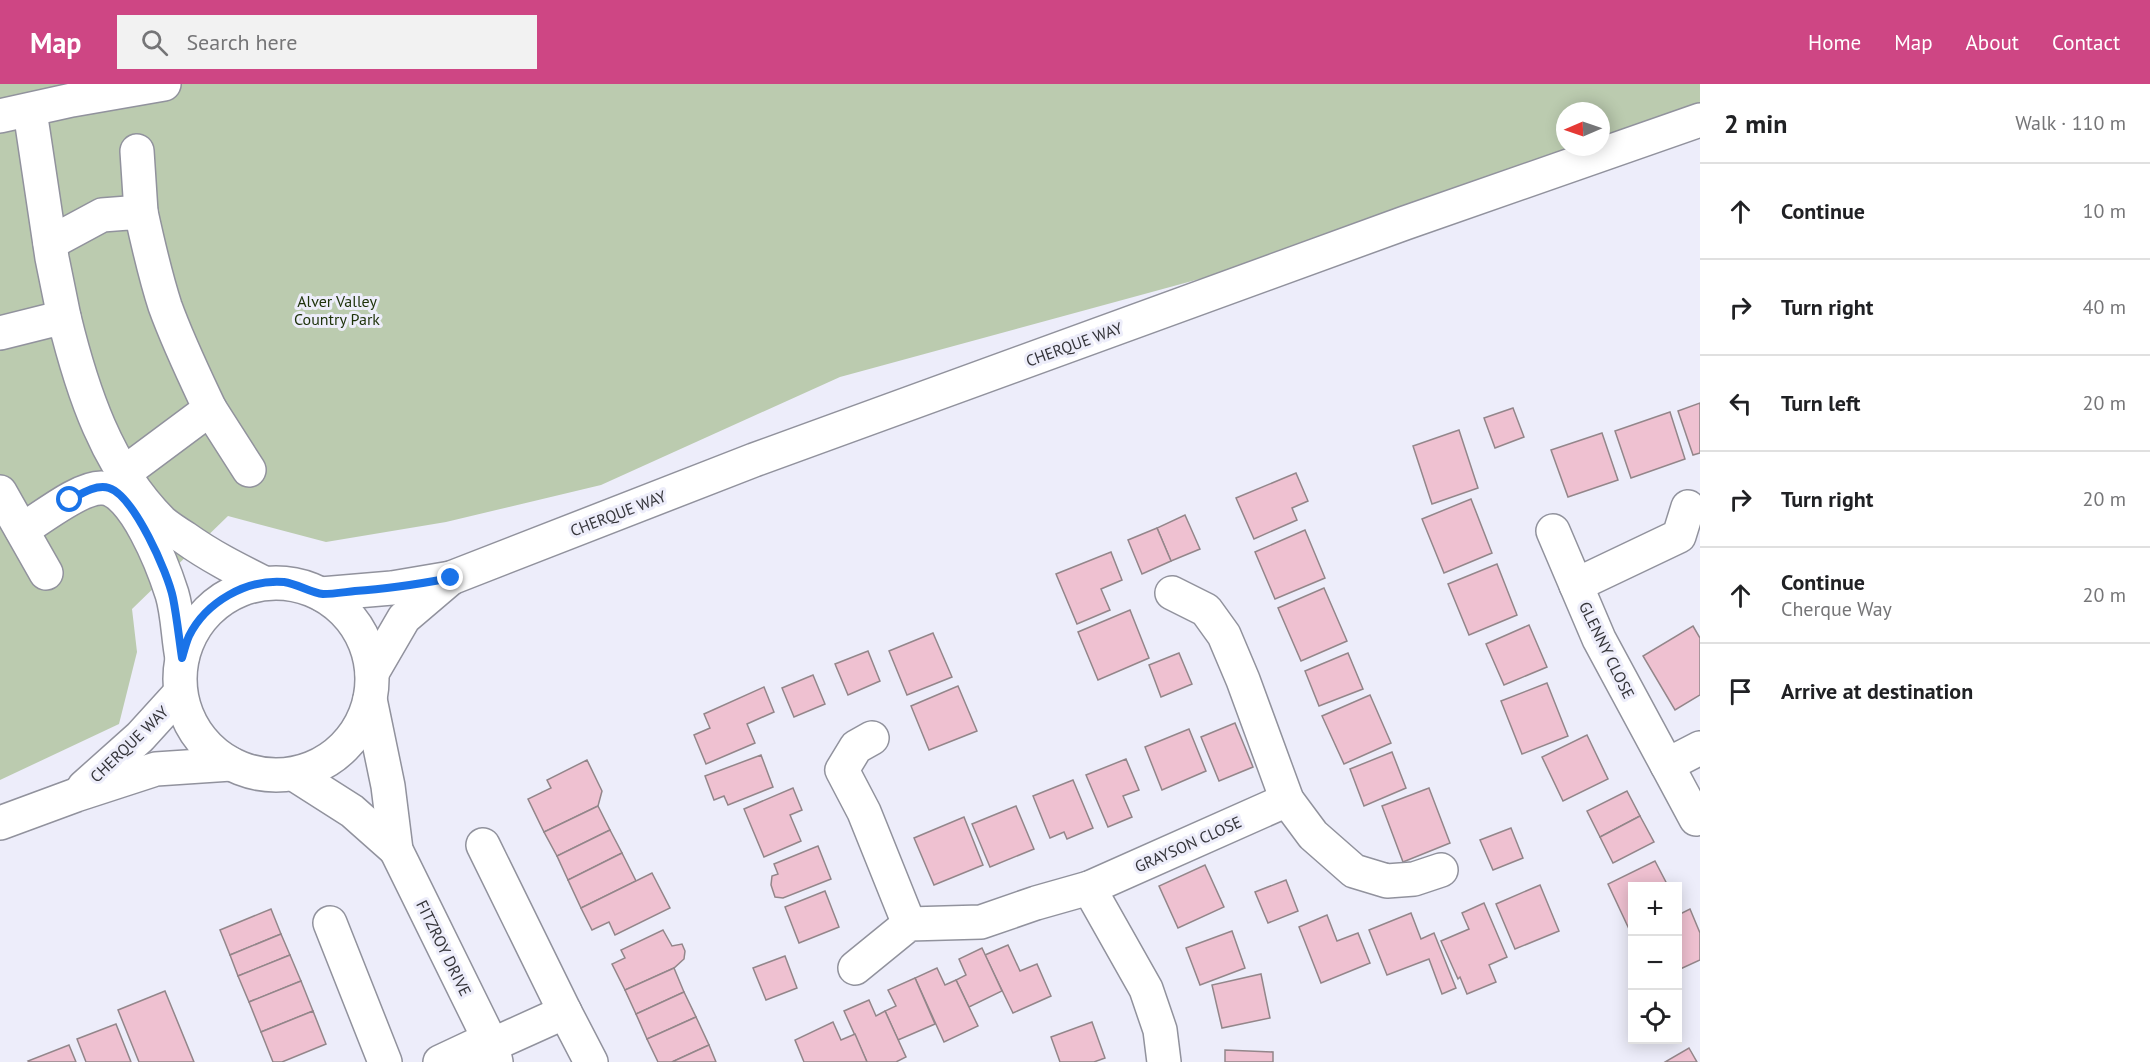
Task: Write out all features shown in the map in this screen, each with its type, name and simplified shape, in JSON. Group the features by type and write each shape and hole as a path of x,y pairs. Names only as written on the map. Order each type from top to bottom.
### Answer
{"street":[{"path":"164,84 72,100 15,114 50,243 64,317 90,406 108,447 129,482 163,523 213,558 264,583"},
{"name":"CHERQUE WAY","path":"321,594 392,588 451,578 754,460 1405,223 1700,120"},
{"path":"137,151 141,212 150,256 165,306 179,343 210,409 249,470"},
{"path":"50,243 102,215 141,212"},
{"path":"0,333 64,317"},
{"path":"124,473 210,409"},
{"path":"22,530 86,491 99,487 109,488 117,493 134,513 157,554 172,596 182,658"},
{"path":"0,492 46,573"},
{"path":"1576,585 1679,536 1688,507"},
{"name":"GLENNY CLOSE","path":"1553,531 1599,639 1696,819"},
{"name":"CHERQUE WAY","path":"371,686 404,618 451,578"},
{"path":"284,582 303,586 321,594 341,608 357,627 368,649 371,686 360,725 343,747 321,764 294,774 273,776 251,772 231,764 212,752 197,735 186,715 180,693 179,676 182,658 190,636 203,616 220,600 241,589 264,583 284,582"},
{"path":"1172,593 1206,610 1224,635 1287,800 1312,835 1354,871 1387,881 1414,879 1441,870"},
{"name":"FITZROY DRIVE","path":"371,686 396,850 497,1052"},
{"name":"CHERQUE WAY","path":"76,795 140,737 180,693"},
{"path":"855,968 909,924 864,812 842,770 856,747 872,738"},
{"path":"1667,765 1700,748"},
{"name":"CHERQUE WAY","path":"0,823 156,769 231,764"},
{"name":"FITZROY DRIVE","path":"294,774 352,811 396,850"},
{"name":"GRAYSON CLOSE","path":"909,924 981,922 1089,888 1287,800"},
{"path":"483,844 591,1062"},
{"path":"1089,888 1146,989 1160,1030 1164,1062"},
{"path":"330,923 385,1062"},
{"path":"440,1062 497,1052 565,1012"}],"green space":[{"name":"Alver Valley Country Park","path":"0,84 1700,84 1700,126 1610,156 1610,102 1556,102 1556,156 1609,156 1405,223 840,377 601,485 446,522 326,542 228,516 132,609 137,652 119,724 0,780"}],"building":[{"path":"1700,403 1700,453 1693,455 1678,411"},
{"path":"1513,408 1524,437 1495,448 1484,418"},
{"path":"1670,412 1685,459 1631,478 1615,431"},
{"path":"1459,430 1478,488 1432,504 1413,446"},
{"path":"1602,433 1618,480 1568,497 1551,450"},
{"path":"1296,473 1308,501 1292,508 1297,520 1254,539 1236,498"},
{"path":"1471,499 1492,553 1444,573 1422,519"},
{"path":"1185,515 1200,549 1171,561 1157,528"},
{"path":"1157,528 1171,561 1142,574 1128,540"},
{"path":"1305,530 1325,578 1275,599 1255,552"},
{"path":"1111,552 1122,580 1101,589 1110,610 1077,624 1056,574"},
{"path":"1497,564 1517,615 1469,635 1448,584"},
{"path":"1324,588 1347,641 1301,661 1278,608"},
{"path":"1130,610 1149,658 1098,680 1078,632"},
{"path":"1529,625 1547,667 1504,685 1486,644"},
{"path":"1693,626 1700,638 1700,695 1675,710 1643,656"},
{"path":"933,633 952,677 907,695 889,651"},
{"path":"868,651 880,681 848,695 835,664"},
{"path":"1179,653 1192,684 1161,697 1149,665"},
{"path":"1348,653 1363,689 1319,706 1305,671"},
{"path":"813,675 825,704 794,717 782,688"},
{"path":"1547,683 1568,736 1522,754 1501,701"},
{"path":"958,686 977,731 929,750 911,706"},
{"path":"764,687 774,712 747,724 755,743 706,764 694,735 710,728 704,714"},
{"path":"1370,695 1391,743 1344,764 1322,716"},
{"path":"1235,723 1253,767 1219,781 1201,737"},
{"path":"1189,729 1206,771 1162,790 1145,747"},
{"path":"1587,735 1608,779 1563,801 1542,757"},
{"path":"1392,752 1406,788 1364,806 1350,769"},
{"path":"761,755 773,787 728,805 724,796 714,800 705,776"},
{"path":"1126,759 1139,790 1123,796 1132,817 1108,827 1086,775"},
{"path":"587,760 602,791 598,806 544,832 528,799 551,788 547,780"},
{"path":"1073,780 1093,828 1067,839 1064,832 1050,838 1033,796"},
{"path":"793,788 802,810 790,815 801,841 764,857 744,809"},
{"path":"1429,788 1450,843 1403,862 1382,806"},
{"path":"1627,791 1640,816 1600,837 1587,811"},
{"path":"598,806 610,830 557,856 544,832"},
{"path":"1016,806 1034,849 990,867 972,824"},
{"path":"1640,816 1654,842 1613,863 1600,837"},
{"path":"964,817 983,865 934,885 914,838"},
{"path":"1511,828 1523,858 1493,870 1480,840"},
{"path":"610,830 622,853 568,880 557,856"},
{"path":"818,846 831,879 783,898 775,897 771,885 772,876 778,874 774,864"},
{"path":"622,853 636,881 581,908 568,880"},
{"path":"1655,861 1666,882 1628,882 1628,927 1608,884"},
{"path":"1205,865 1224,907 1178,928 1159,886"},
{"path":"652,873 670,908 615,935 609,922 592,930 581,908"},
{"path":"1286,880 1298,911 1268,923 1255,892"},
{"path":"1540,885 1559,931 1515,949 1496,904"},
{"path":"825,891 839,927 799,943 785,907"},
{"path":"1484,903 1507,957 1489,965 1496,982 1467,994 1441,941 1469,929 1462,913"},
{"path":"271,909 281,934 230,955 220,930"},
{"path":"1690,909 1700,933 1700,960 1682,968 1682,936 1682,913"},
{"path":"1411,913 1421,939 1434,933 1456,988 1442,994 1429,959 1387,975 1369,930"},
{"path":"1327,915 1337,941 1358,933 1370,963 1321,983 1299,927"},
{"path":"663,930 672,946 682,944 685,951 684,959 674,968 625,990 612,964 625,958 621,950"},
{"path":"1232,931 1245,968 1200,985 1186,948"},
{"path":"281,934 290,955 238,976 230,955"},
{"path":"1008,945 1020,971 1037,964 1051,996 1013,1013 985,955"},
{"path":"982,948 1002,991 969,1007 956,980 966,975 959,959"},
{"path":"290,955 301,981 249,1002 238,976"},
{"path":"785,956 797,988 766,1000 753,968"},
{"path":"674,968 684,992 636,1014 625,990"},
{"path":"937,968 945,985 956,980 978,1026 944,1042 915,978"},
{"path":"1261,974 1270,1018 1222,1028 1212,985"},
{"path":"915,978 935,1024 898,1040 885,1011 896,1006 888,990"},
{"path":"301,981 313,1011 261,1032 249,1002"},
{"path":"165,991 194,1062 139,1062 118,1010"},
{"path":"684,992 696,1017 647,1039 636,1014"},
{"path":"869,1000 876,1016 885,1011 906,1057 896,1062 867,1062 844,1011"},
{"path":"313,1011 326,1044 282,1062 273,1062 261,1032"},
{"path":"696,1017 709,1045 672,1062 658,1062 647,1039"},
{"path":"833,1022 841,1040 855,1034 867,1062 804,1062 795,1040"},
{"path":"1092,1022 1105,1058 1094,1062 1060,1062 1051,1037"},
{"path":"116,1024 131,1062 86,1062 77,1039"},
{"path":"69,1045 76,1062 28,1061"},
{"path":"709,1045 716,1062 672,1062"},
{"path":"1689,1048 1697,1062 1665,1062"},
{"path":"1225,1050 1273,1052 1273,1062 1225,1062"}],"route":[{"path":"70,500 86,491 99,487 109,488 117,493 134,513 157,554 172,596 182,658 190,636 203,616 220,600 241,589 264,583 284,582 303,586 321,594 392,588 451,578"}]}
